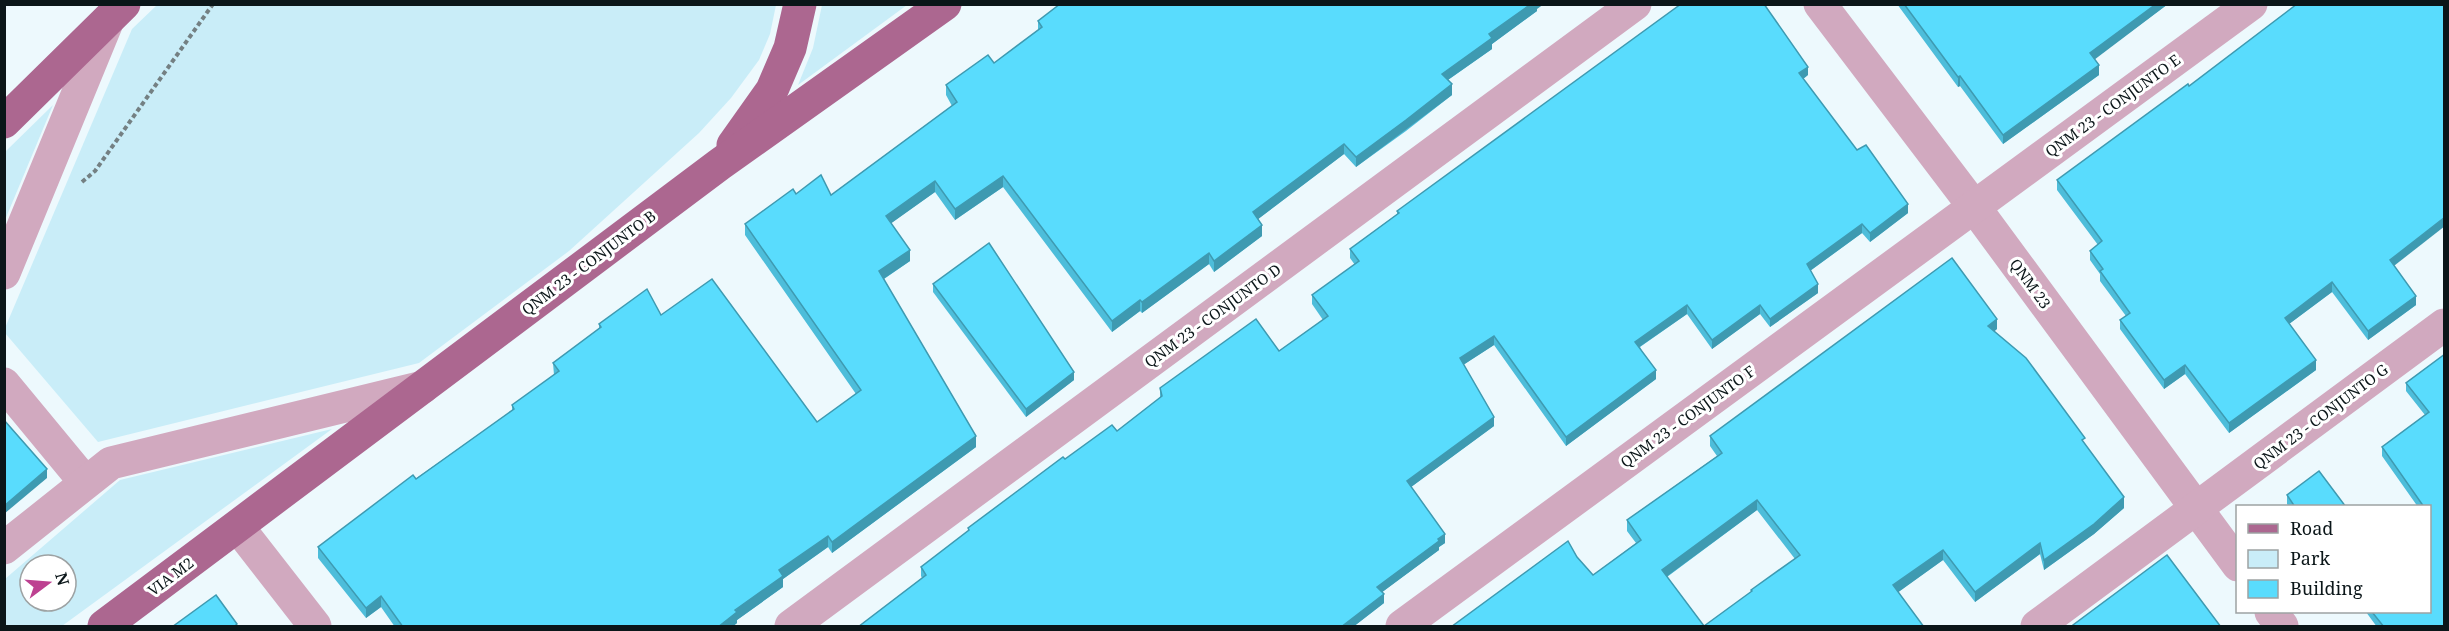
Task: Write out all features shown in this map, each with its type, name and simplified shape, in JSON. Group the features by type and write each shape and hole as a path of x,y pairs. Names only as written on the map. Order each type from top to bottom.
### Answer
{"main road":[{"path":"720,164 772,90 790,48 800,4"},
{"name":"QNM 23 - CONJUNTO B","path":"238,526 720,164 945,4"},
{"path":"4,122 116,12"},
{"name":"VIA M2","path":"104,627 238,526"}],"street":[{"name":"QNM 23 - CONJUNTO D","path":"791,627 1635,4"},
{"name":"QNM 23","path":"1820,4 1974,208 2236,563"},
{"name":"QNM 23 - CONJUNTO E","path":"1974,208 2251,4"},
{"path":"4,273 116,12"},
{"name":"QNM 23 - CONJUNTO F","path":"1402,627 1974,208"},
{"name":"QNM 23 - CONJUNTO G","path":"2037,627 2445,325"},
{"path":"4,384 85,482"},
{"path":"4,548 111,463 423,387"},
{"path":"238,526 315,627"},
{"path":"2272,613 2282,627"}],"path":[{"path":"37,197 65,196 95,171 213,4"}],"green space":[{"path":"776,4 770,34 759,60 731,98 699,133 569,251 419,363 98,442 5,333 5,328 132,29 157,5"},
{"path":"822,4 907,5 798,85 813,48"},
{"path":"53,105 5,220 5,152"},
{"path":"332,429 62,626 5,626 5,579 18,568 18,613 78,613 78,553 35,553 120,480"}],"building":[{"path":"1060,4 1531,4 1489,34 1492,38 1442,74 1452,84 1406,120 1356,157 1344,144 1253,212 1262,225 1214,261 1209,253 1112,321 1003,176 955,209 935,181 886,216 910,250 879,271 976,436 832,542 828,536 779,570 783,576 735,610 737,612 718,627 403,627 381,596 366,608 318,547 413,475 416,479 514,409 512,405 559,371 553,363 601,327 599,324 647,289 661,315 712,279 817,422 861,390 745,224 793,189 796,194 821,175 831,195 957,102 946,85 988,55 994,63 1042,27 1038,21"},
{"path":"1681,4 1764,4 1808,67 1799,73 1857,150 1866,145 1908,204 1870,233 1862,224 1807,264 1818,284 1770,319 1760,305 1712,340 1687,305 1635,342 1656,370 1566,437 1494,336 1460,358 1494,417 1407,481 1445,534 1438,539 1439,541 1377,587 1384,594 1341,627 858,627 926,575 921,567 969,530 968,528 1063,457 1065,459 1112,425 1117,431 1162,396 1160,388 1256,319 1279,351 1328,316 1312,295 1359,261 1350,249 1399,213 1397,211"},
{"path":"1904,4 2156,4 2090,53 2099,65 2003,135"},
{"path":"2297,4 2445,4 2445,217 2390,260 2416,296 2368,331 2332,282 2285,318 2316,360 2229,423 2185,365 2164,380 2120,320 2130,313 2100,271 2103,269 2090,251 2102,241 2057,180 2188,84 2189,86"},
{"path":"989,243 1074,372 1026,409 933,284"},
{"path":"1952,258 1997,319 1988,326 2026,358 2085,438 2082,440 2124,497 2094,524 2044,560 2040,543 1975,592 1943,550 1893,585 1924,627 1451,627 1568,541 1577,557 1593,575 1641,540 1627,520 1722,453 1710,436","holes":["1757,500 1800,555 1704,626 1662,570"]},
{"path":"2445,354 2445,627 2384,627 2373,613 2431,613 2431,505 2423,505 2382,447 2429,412 2406,383"},
{"path":"4,420 47,469 4,506"},
{"path":"2319,471 2344,505 2294,505 2287,495"},
{"path":"2167,555 2221,627 2074,627 2073,625"},
{"path":"216,595 237,624 234,627 172,627"}]}
